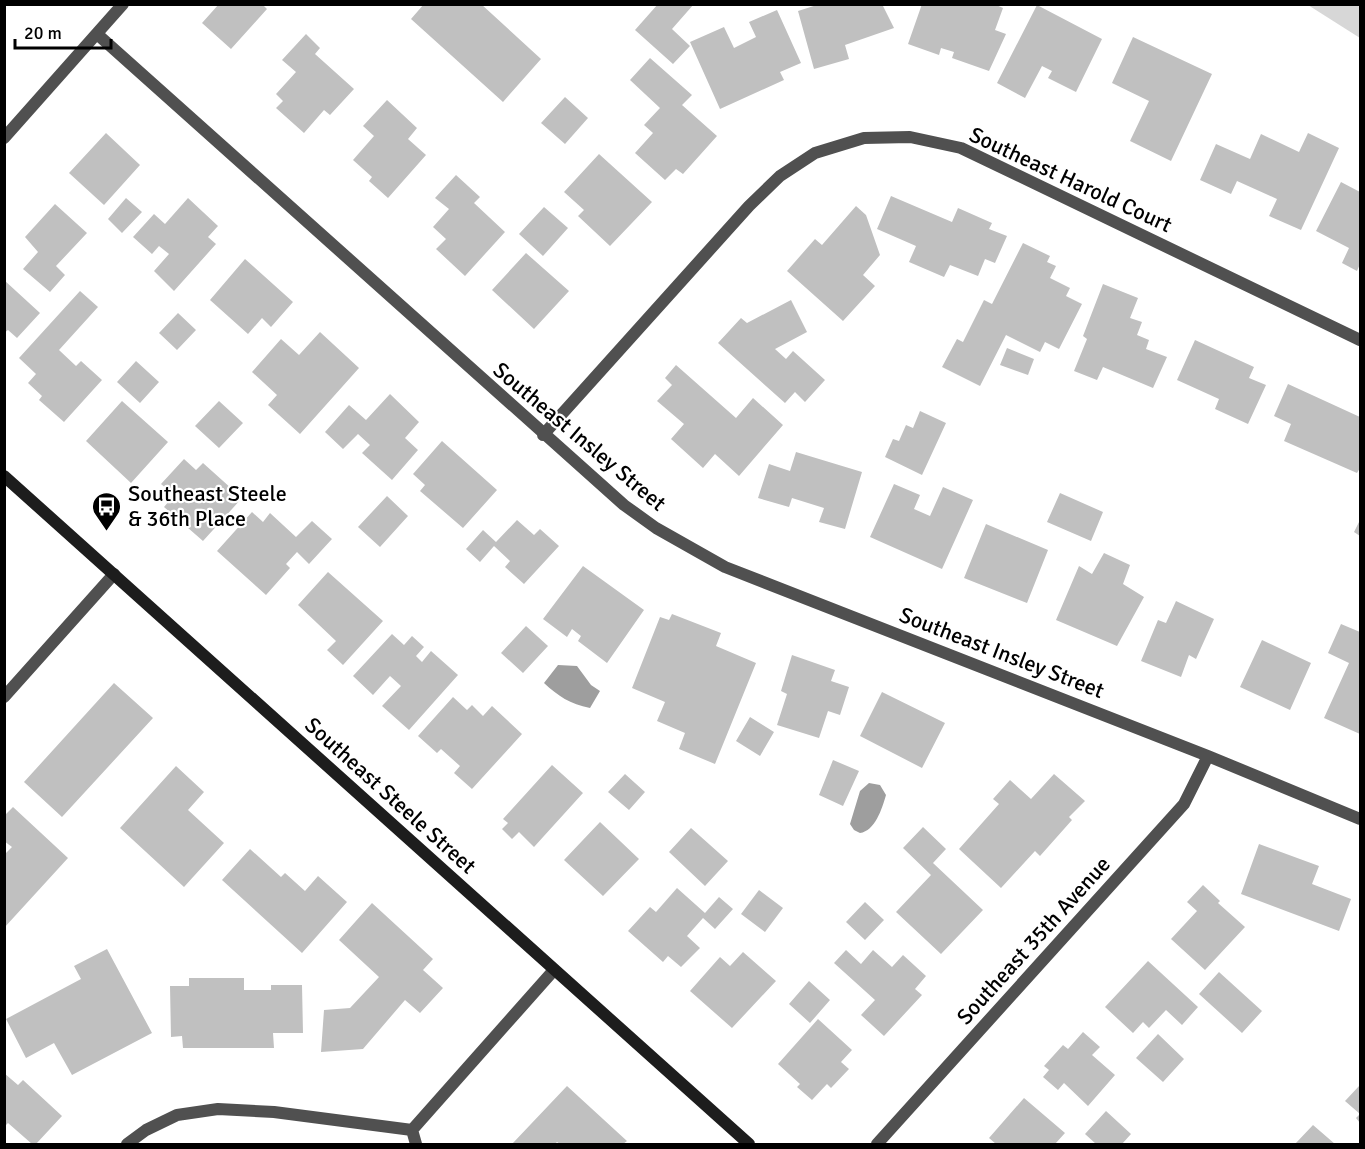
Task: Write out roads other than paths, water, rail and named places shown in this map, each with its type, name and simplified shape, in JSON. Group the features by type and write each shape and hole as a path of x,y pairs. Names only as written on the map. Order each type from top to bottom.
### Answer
{"street":[{"path":"4,138 123,4"},
{"name":"Southeast Insley Street","path":"97,34 543,435 624,505 656,528 725,567 1208,756 1360,819"},
{"name":"Southeast Harold Court","path":"543,435 749,206 780,176 815,153 864,138 910,136 961,148 1360,340"},
{"name":"Southeast Steele Street","path":"4,476 748,1144"},
{"path":"4,697 114,574"},
{"name":"Southeast 35th Avenue","path":"877,1144 1184,804 1208,756"},
{"path":"412,1130 554,970"},
{"path":"127,1144 146,1130 177,1115 218,1109 274,1112 412,1130"},
{"path":"412,1130 416,1144"}],"place":[{"name":"Southeast Steele & 36th Place","path":"107,532"}]}
